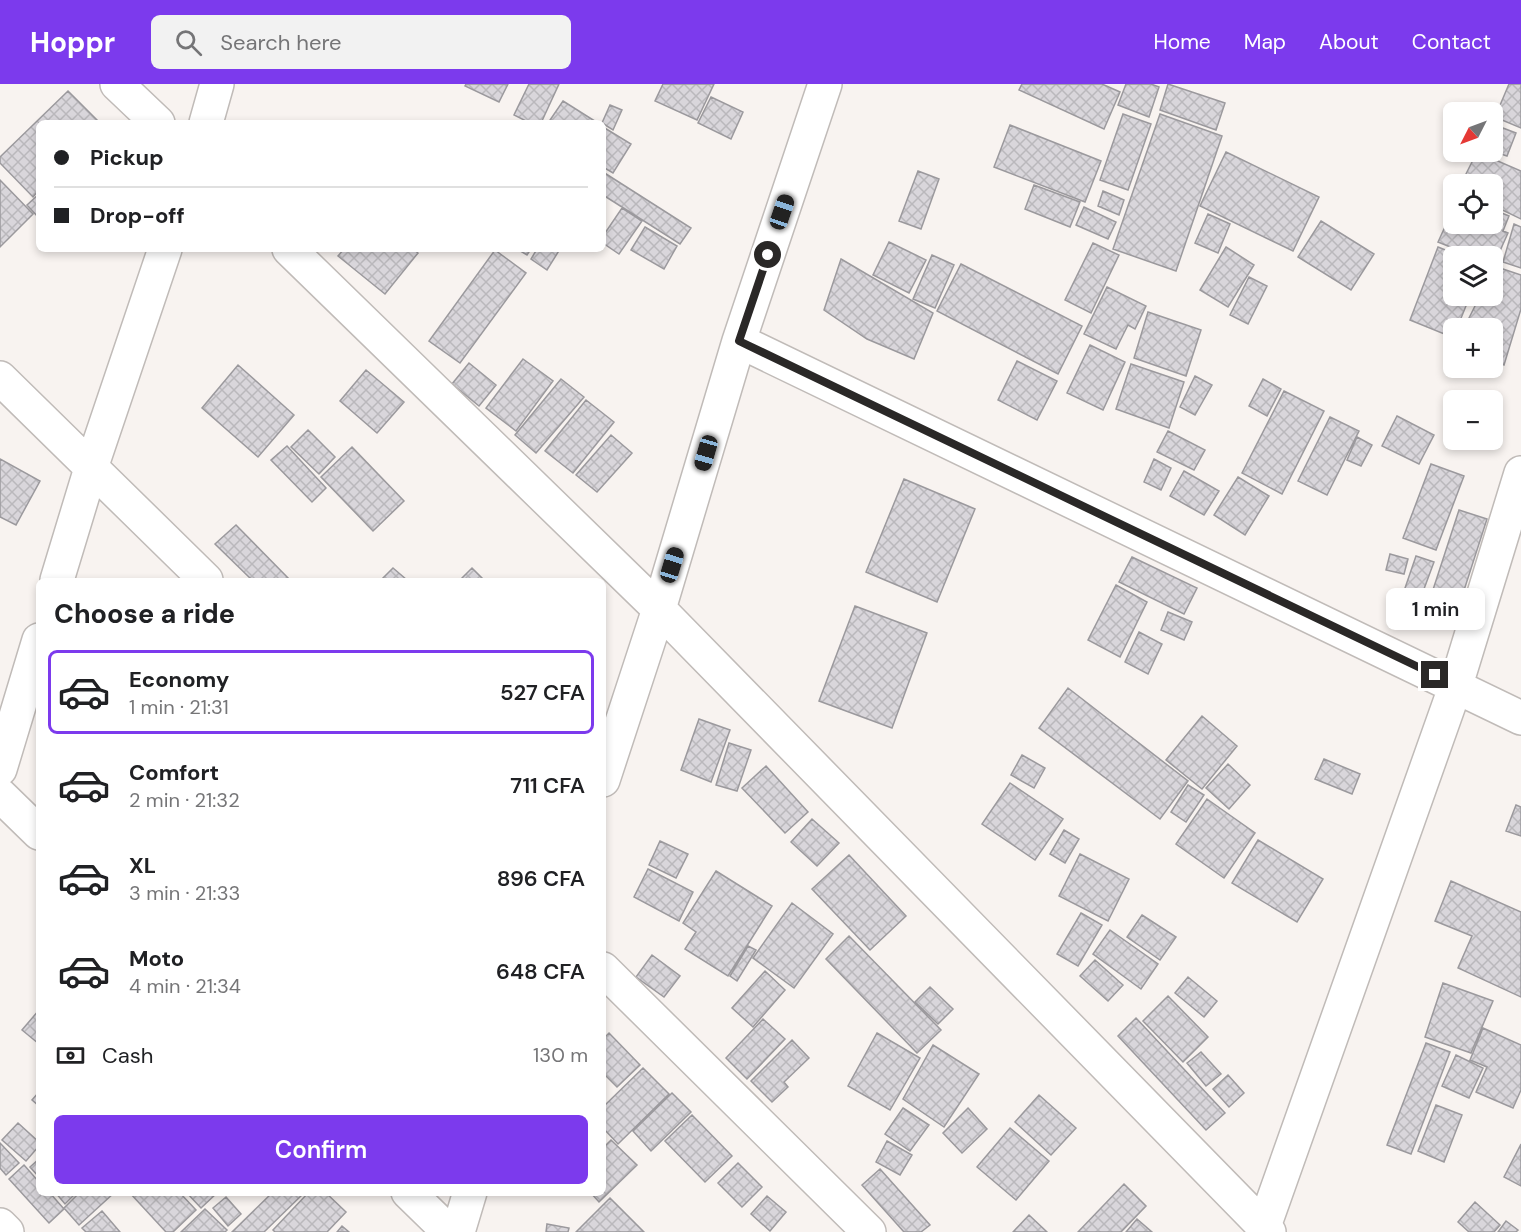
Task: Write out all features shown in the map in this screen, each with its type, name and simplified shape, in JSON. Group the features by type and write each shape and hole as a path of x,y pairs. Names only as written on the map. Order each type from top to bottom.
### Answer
{"street":[{"path":"117,84 155,120"},
{"path":"207,120 217,84"},
{"path":"606,771 659,609 739,341 825,84"},
{"path":"58,578 91,468 164,252"},
{"path":"292,252 659,609 1265,1230 1456,686 1521,473"},
{"path":"739,341 1521,718"},
{"path":"0,378 204,578"},
{"path":"0,769 36,650"},
{"path":"0,795 36,830"},
{"path":"606,972 868,1232"},
{"path":"412,1196 449,1232"},
{"path":"458,1232 469,1196"},
{"path":"0,1225 8,1232"}],"building":[{"path":"466,84 508,84 499,102 465,86"},
{"path":"529,84 559,84 542,120 524,120 514,115"},
{"path":"663,84 714,84 697,120 655,101"},
{"path":"1022,84 1102,84 1120,92 1104,129 1019,90"},
{"path":"1126,84 1151,84 1159,87 1149,117 1118,105"},
{"path":"1168,84 1225,103 1216,130 1160,110"},
{"path":"1509,84 1521,84 1521,128 1503,120 1501,102"},
{"path":"68,91 97,120 38,120"},
{"path":"711,97 743,112 731,139 698,123"},
{"path":"563,101 593,120 550,120"},
{"path":"610,105 622,110 613,130 606,126 606,120 603,120"},
{"path":"1123,114 1151,124 1128,190 1100,180"},
{"path":"1160,114 1222,136 1176,271 1113,249"},
{"path":"36,122 36,194 33,197 0,163 0,157"},
{"path":"1010,125 1101,161 1085,202 994,167"},
{"path":"1503,128 1516,133 1507,156 1503,155"},
{"path":"606,129 631,144 613,173 606,169"},
{"path":"1226,152 1319,197 1293,251 1200,206"},
{"path":"1472,162 1500,162 1521,171 1521,219 1503,210 1503,174 1466,174"},
{"path":"918,171 939,179 921,229 899,221"},
{"path":"606,174 691,228 680,244 606,197"},
{"path":"0,180 33,214 0,247"},
{"path":"1034,185 1080,202 1070,227 1025,209"},
{"path":"1103,191 1124,200 1119,215 1098,206"},
{"path":"36,197 36,215 27,205"},
{"path":"1084,207 1116,222 1108,239 1076,225"},
{"path":"622,208 642,221 619,254 606,245 606,232"},
{"path":"1208,214 1230,224 1218,253 1195,243"},
{"path":"1503,214 1509,216 1503,231"},
{"path":"1321,221 1374,254 1351,290 1298,257"},
{"path":"1514,224 1521,227 1521,268 1503,262"},
{"path":"645,227 677,246 664,269 631,250"},
{"path":"1443,231 1443,234 1503,234 1503,231 1508,233 1502,246 1448,246 1438,242"},
{"path":"889,242 926,260 909,293 873,275"},
{"path":"1093,243 1119,255 1091,313 1065,300"},
{"path":"1226,247 1254,265 1228,307 1200,290"},
{"path":"1438,247 1443,249 1443,306 1466,306 1461,318 1443,318 1443,334 1410,320"},
{"path":"341,252 418,253 385,294 338,256"},
{"path":"494,252 498,252 526,273 460,363 429,341"},
{"path":"535,252 558,252 547,270 531,259"},
{"path":"932,255 954,265 935,308 913,299"},
{"path":"841,259 933,313 914,359 867,339 824,310"},
{"path":"961,264 1082,326 1058,374 937,311"},
{"path":"1503,269 1521,275 1521,309 1504,365 1503,318 1469,318 1475,306 1503,306"},
{"path":"1249,277 1267,286 1248,324 1230,315"},
{"path":"1107,287 1146,306 1135,329 1128,325 1116,349 1084,334"},
{"path":"1148,312 1201,330 1186,376 1134,358"},
{"path":"1090,345 1125,362 1103,410 1067,393"},
{"path":"523,359 553,381 516,431 486,408"},
{"path":"1017,361 1057,381 1037,420 998,400"},
{"path":"469,363 496,385 479,406 452,384"},
{"path":"1131,364 1184,382 1169,428 1116,409"},
{"path":"238,365 294,415 258,457 202,408"},
{"path":"366,370 404,402 377,433 340,401"},
{"path":"1195,376 1212,385 1195,415 1180,407"},
{"path":"561,379 584,397 536,453 515,435"},
{"path":"1263,379 1281,389 1267,416 1249,406"},
{"path":"1284,391 1324,411 1282,494 1242,473"},
{"path":"586,400 614,422 573,473 545,451"},
{"path":"1397,416 1434,435 1419,464 1382,446"},
{"path":"1330,417 1359,431 1327,495 1298,481"},
{"path":"308,430 335,457 319,474 291,447"},
{"path":"1168,431 1205,450 1194,470 1157,452"},
{"path":"611,435 632,453 597,492 576,475"},
{"path":"1357,437 1372,445 1361,466 1347,460"},
{"path":"287,446 326,488 312,502 271,460"},
{"path":"352,447 404,501 373,531 321,477"},
{"path":"0,459 40,481 16,525 0,517"},
{"path":"1154,459 1171,468 1161,490 1144,482"},
{"path":"1431,464 1464,476 1436,550 1403,538"},
{"path":"1184,471 1219,491 1204,515 1170,496"},
{"path":"1238,477 1269,496 1245,535 1214,515"},
{"path":"904,479 975,509 937,602 866,572"},
{"path":"1459,510 1487,519 1457,612 1429,602"},
{"path":"236,525 288,578 250,578 215,544"},
{"path":"1390,554 1408,559 1404,574 1386,570"},
{"path":"1416,556 1434,562 1421,597 1404,591"},
{"path":"1132,557 1197,588 1184,614 1119,582"},
{"path":"393,568 405,578 383,578"},
{"path":"472,568 482,578 462,578"},
{"path":"1116,585 1147,602 1120,657 1088,640"},
{"path":"855,606 927,633 892,728 819,701"},
{"path":"1168,612 1192,622 1184,640 1161,630"},
{"path":"1139,632 1162,644 1148,674 1125,662"},
{"path":"1068,688 1188,781 1160,819 1039,728"},
{"path":"1202,716 1237,746 1202,789 1166,760"},
{"path":"699,719 730,730 711,782 681,770"},
{"path":"729,743 751,750 737,791 716,785"},
{"path":"1022,755 1045,768 1034,788 1011,775"},
{"path":"1324,759 1360,774 1352,794 1315,779"},
{"path":"1228,764 1250,785 1229,809 1206,788"},
{"path":"766,766 808,812 785,833 742,788"},
{"path":"1010,783 1063,819 1035,860 982,824"},
{"path":"1188,785 1204,795 1186,822 1171,812"},
{"path":"1207,799 1255,833 1224,878 1176,844"},
{"path":"1516,805 1521,807 1521,836 1506,831"},
{"path":"812,819 839,843 817,866 791,842"},
{"path":"1064,830 1079,839 1065,863 1050,854"},
{"path":"1258,840 1323,879 1297,922 1232,883"},
{"path":"660,841 688,854 676,878 649,865"},
{"path":"1080,854 1129,879 1108,921 1059,896"},
{"path":"849,855 906,916 870,950 812,889"},
{"path":"648,869 693,892 679,921 634,897"},
{"path":"716,871 772,906 728,976 685,949 696,932 683,923"},
{"path":"1451,881 1521,912 1521,997 1458,968 1472,936 1435,921"},
{"path":"792,903 833,934 794,988 753,958"},
{"path":"1081,913 1102,925 1078,966 1057,954"},
{"path":"1142,915 1176,937 1160,960 1127,937"},
{"path":"1110,930 1158,964 1141,989 1093,954"},
{"path":"849,936 941,1030 917,1053 826,959"},
{"path":"748,946 756,950 737,981 730,976"},
{"path":"652,955 680,976 664,997 636,977"},
{"path":"1095,960 1123,985 1108,1001 1080,976"},
{"path":"765,971 785,990 753,1027 732,1008"},
{"path":"1188,977 1217,1001 1204,1017 1175,993"},
{"path":"1443,983 1493,1001 1471,1053 1425,1037"},
{"path":"930,987 953,1009 938,1024 915,1002"},
{"path":"1168,996 1208,1037 1183,1062 1143,1021"},
{"path":"36,1014 36,1042 22,1030"},
{"path":"1136,1018 1225,1113 1206,1130 1118,1036"},
{"path":"763,1019 785,1039 747,1079 726,1058"},
{"path":"1483,1028 1521,1045 1521,1090 1513,1108 1476,1092 1487,1067 1470,1060"},
{"path":"609,1033 640,1065 617,1087 606,1076 606,1036"},
{"path":"877,1033 920,1058 890,1110 848,1086"},
{"path":"792,1040 809,1058 784,1082 788,1087 772,1102 751,1081"},
{"path":"1426,1043 1450,1052 1411,1154 1387,1145"},
{"path":"933,1045 979,1074 944,1127 903,1099"},
{"path":"1201,1052 1221,1074 1206,1086 1187,1063"},
{"path":"1456,1055 1483,1068 1469,1098 1442,1086"},
{"path":"643,1068 669,1094 618,1144 606,1131 606,1104"},
{"path":"1228,1075 1244,1093 1229,1107 1213,1089"},
{"path":"672,1093 691,1112 651,1151 633,1131"},
{"path":"1039,1095 1076,1128 1051,1155 1015,1122"},
{"path":"1436,1105 1462,1115 1444,1162 1418,1151"},
{"path":"903,1108 929,1125 910,1151 885,1134"},
{"path":"968,1108 987,1129 962,1153 943,1133"},
{"path":"692,1115 732,1156 705,1182 665,1141"},
{"path":"18,1123 36,1139 36,1149 26,1161 2,1140"},
{"path":"1010,1128 1049,1161 1016,1200 977,1167"},
{"path":"611,1140 637,1165 606,1195 606,1145"},
{"path":"887,1141 912,1155 900,1175 876,1162"},
{"path":"0,1143 19,1163 6,1175 0,1168"},
{"path":"1521,1144 1521,1186 1504,1177"},
{"path":"36,1162 36,1174 30,1167"},
{"path":"738,1163 762,1187 742,1207 718,1183"},
{"path":"24,1165 36,1179 36,1196 53,1196 64,1209 49,1223 9,1179"},
{"path":"880,1169 930,1225 921,1232 904,1232 862,1185"},
{"path":"1124,1184 1146,1206 1121,1232 1078,1232"},
{"path":"58,1196 73,1196 65,1204"},
{"path":"76,1196 111,1196 79,1225 64,1208"},
{"path":"133,1196 183,1196 196,1210 173,1232 166,1232"},
{"path":"190,1196 214,1196 201,1208"},
{"path":"269,1196 301,1196 264,1232 232,1232"},
{"path":"305,1196 329,1196 346,1212 327,1232 275,1232 273,1230"},
{"path":"594,1196 605,1196 599,1202"},
{"path":"767,1196 786,1212 770,1231 751,1214"},
{"path":"226,1197 241,1214 228,1226 213,1208"},
{"path":"610,1198 644,1232 576,1232"},
{"path":"1475,1202 1500,1225 1494,1232 1469,1232 1458,1222"},
{"path":"205,1209 227,1230 225,1232 181,1232"},
{"path":"102,1211 120,1232 86,1232 82,1228"},
{"path":"1029,1215 1047,1232 1013,1232"},
{"path":"1137,1219 1152,1232 1126,1232"},
{"path":"1506,1221 1518,1230 1498,1232"},
{"path":"547,1224 569,1228 568,1232 546,1232"},
{"path":"342,1226 349,1232 337,1232"}],"route":[{"path":"768,255 739,341 1435,675"}]}
